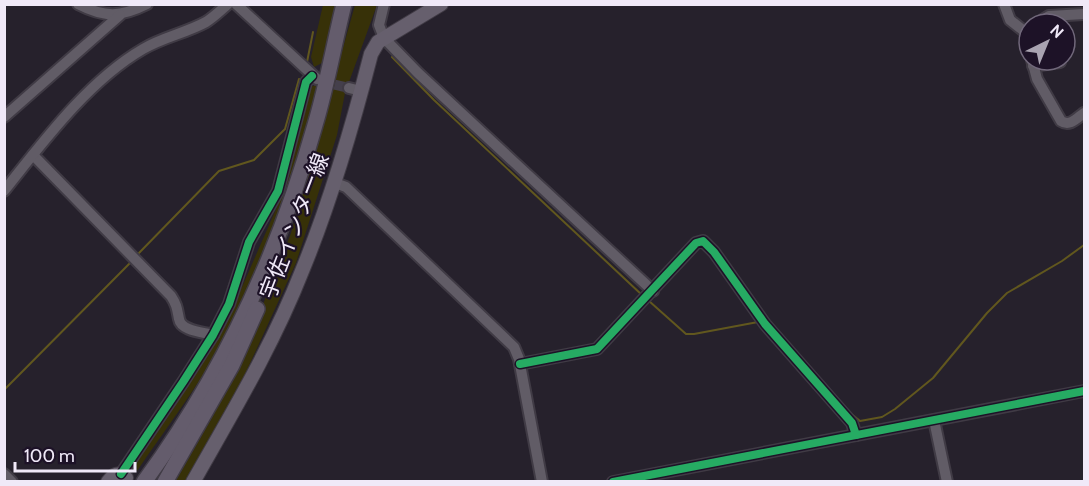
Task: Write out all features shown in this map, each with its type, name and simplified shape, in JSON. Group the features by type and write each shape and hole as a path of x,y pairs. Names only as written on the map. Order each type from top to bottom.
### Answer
{"highway":[{"path":"131,479 175,437 216,371 267,263 298,181 316,123 344,4"},
{"path":"165,482 232,365 254,317 292,210 298,181"}],"main road":[{"name":"宇佐インター線","path":"193,482 269,344 302,272 335,183 355,90 371,54 378,42 441,4"}],"street":[{"path":"78,4 107,15 120,15"},
{"path":"4,117 120,15 147,4"},
{"path":"4,191 89,93 128,59 156,42 206,22 228,4"},
{"path":"131,479 183,382 213,335 229,304 249,242 278,192 302,94 306,82 314,78 236,4"},
{"path":"384,4 379,25 384,38 418,73 652,291"},
{"path":"1004,4 1010,20 1017,26"},
{"path":"1035,72 1061,121 1070,123 1084,113"},
{"path":"33,155 171,296 178,306 179,321 183,326 213,335"},
{"path":"335,183 346,187 512,343 520,364 542,482"},
{"path":"520,364 597,349 697,242 706,243 765,324 852,423 856,435"},
{"path":"613,482 1084,391"},
{"path":"934,420 947,482"},
{"path":"4,474 12,482"}],"shaded area":[{"path":"323,5 338,5 322,63 314,67 311,57"},
{"path":"355,5 377,5 345,93 337,135 296,263 241,383 185,481 175,482 213,416 249,340 291,233"},
{"path":"317,85 274,230 238,314 216,355 137,471 136,460 185,387 235,303 280,200 300,113 309,87"}],"waterway":[{"path":"307,62 313,32"},
{"path":"392,57 434,100 642,295"},
{"path":"138,254 219,171 254,160 285,129 299,79"},
{"path":"849,412 860,421 882,417 895,409 933,378 987,313 1007,293 1062,261 1084,245"},
{"path":"4,390 131,262"},
{"path":"649,301 686,334 758,322"}],"tunnel":[{"path":"320,81 349,88"}],"cycle path":[{"path":"121,474 213,335 229,304 249,242 278,191 306,82 312,76"},
{"path":"520,364 597,349 696,243 703,241 714,252 765,324 852,423 856,435"},
{"path":"613,482 1084,391"}]}
